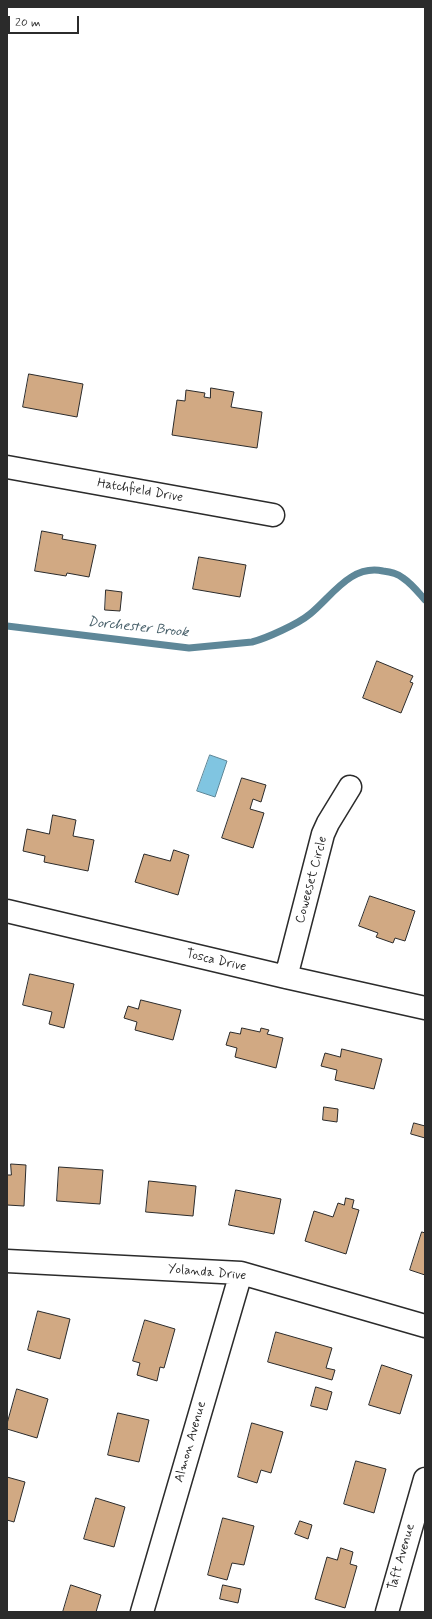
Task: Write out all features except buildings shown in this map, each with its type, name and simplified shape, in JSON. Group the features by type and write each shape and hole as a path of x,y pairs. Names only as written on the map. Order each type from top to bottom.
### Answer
{"street":[{"name":"Hatchfield Drive","path":"7,466 273,516"},
{"name":"Coweeset Circle","path":"286,977 324,834 328,823 350,787"},
{"name":"Tosca Drive","path":"7,911 286,977 425,1008"},
{"name":"Yolanda Drive","path":"7,1261 240,1273 425,1326"},
{"name":"Almon Avenue","path":"142,1612 240,1273"},
{"name":"Taft Avenue","path":"386,1612 425,1479"}],"water":[{"path":"210,755 227,761 215,797 197,791"}],"waterway":[{"name":"Dorchester Brook","path":"7,626 189,648 252,642 274,634 310,614 343,583 361,572 372,570 394,573 412,585 425,600"}]}
